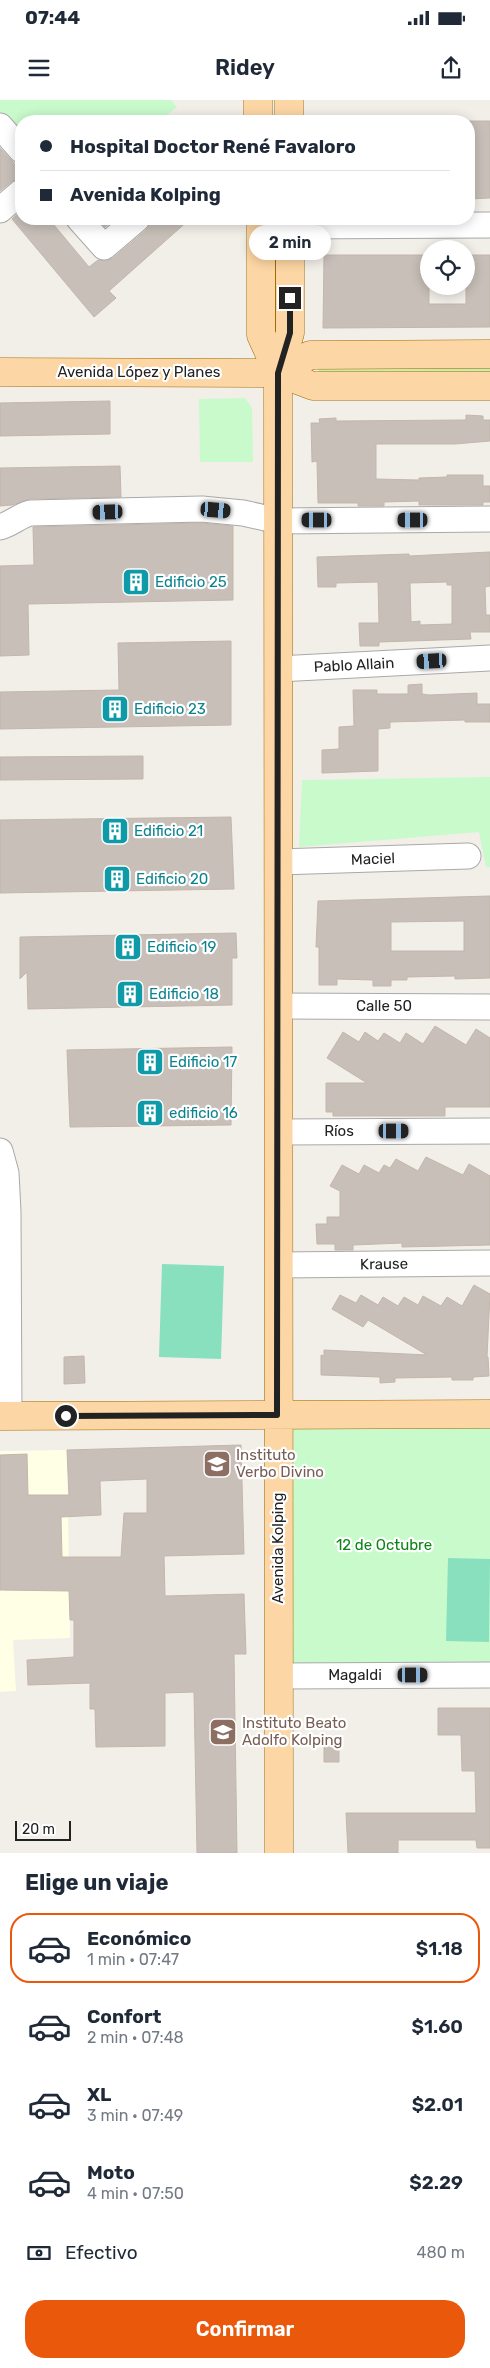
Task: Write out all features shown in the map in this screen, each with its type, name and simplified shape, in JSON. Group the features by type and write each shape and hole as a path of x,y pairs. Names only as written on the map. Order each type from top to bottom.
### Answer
{"main road":[{"path":"289,100 289,115"},
{"name":"Avenida Kolping","path":"261,225 261,335 278,373"},
{"name":"Avenida Kolping","path":"279,1853 277,1415 278,373 290,333 290,225"},
{"name":"Avenida López y Planes","path":"278,373 310,355 490,354"},
{"name":"Avenida López y Planes","path":"0,372 278,373 313,386 490,386"},
{"path":"4,1416 490,1414"}],"street":[{"path":"0,126 15,143"},
{"path":"0,210 15,197"},
{"path":"85,225 104,247 131,225"},
{"path":"475,225 490,225"},
{"path":"0,527 30,513 202,509 243,513 279,521 490,519"},
{"name":"Pablo Allain","path":"278,669 490,658"},
{"name":"Maciel","path":"278,862 468,856"},
{"name":"Calle 50","path":"278,1006 490,1007"},
{"name":"Ríos","path":"278,1132 490,1131"},
{"path":"0,1151 6,1173 8,1212 4,1416"},
{"name":"Krause","path":"278,1265 490,1262"},
{"name":"Magaldi","path":"279,1676 490,1675"}],"shaded area":[{"path":"67,1450 70,1638 13,1640 16,1691 0,1692 0,1451"}],"green space":[{"path":"0,100 171,100 177,107 167,115 15,115 15,159 0,141"},
{"path":"490,362 490,375 320,376 317,363"},
{"path":"245,398 252,408 253,462 200,462 199,399"},
{"path":"490,777 490,867 486,867 479,832 299,847 302,780"},
{"path":"162,1264 224,1266 221,1359 159,1357"},
{"name":"12 de Octubre","path":"490,1414 490,1675 279,1676 277,1415"},
{"path":"448,1558 490,1559 489,1642 446,1641"}],"building":[{"path":"475,121 490,121 490,198 475,199"},
{"path":"0,148 15,164 15,180 0,191"},
{"path":"17,225 54,225 89,267 98,260 106,261 113,258 146,230 148,225 183,225 109,291 116,298 94,317"},
{"path":"324,255 420,255 420,295 429,295 429,304 466,304 466,295 475,295 475,255 490,255 490,327 323,328"},
{"path":"110,401 110,434 0,436 0,403"},
{"path":"466,415 483,416 483,420 490,420 490,441 455,444 376,444 376,479 419,480 419,478 447,477 447,475 483,475 483,486 490,486 490,502 483,502 483,505 419,505 419,501 384,502 384,506 358,506 358,503 318,503 317,461 312,462 311,423 320,423 319,419 336,418 336,421 466,420"},
{"path":"120,466 121,497 30,499 12,505 0,506 0,468"},
{"path":"201,523 233,526 233,600 28,604 29,655 0,656 0,566 34,565 33,527"},
{"path":"490,552 490,586 485,587 486,615 490,615 490,632 470,632 471,639 379,642 379,646 360,646 359,623 379,623 378,582 336,583 336,587 318,587 317,557 409,554 409,556","holes":["447,582 447,585 452,585 452,624 420,625 420,621 411,622 410,583"]},
{"name":"Edificio 23","path":"231,641 231,725 0,729 0,692 119,690 118,643"},
{"path":"422,684 422,694 477,693 477,704 490,704 490,722 465,722 465,720 390,722 390,728 378,729 378,771 322,773 322,750 339,749 339,727 354,726 353,690 377,690 377,694 408,694 408,685"},
{"path":"143,756 143,779 0,780 0,757"},
{"path":"231,817 234,889 0,893 0,820"},
{"path":"490,896 490,978 455,979 455,976 407,977 407,980 391,980 391,986 373,986 373,980 337,979 337,985 319,985 319,947 316,947 318,901","holes":["464,921 464,951 391,951 391,922"]},
{"path":"236,933 237,958 232,958 232,1005 28,1009 27,972 20,979 20,937"},
{"path":"435,1026 466,1045 476,1029 490,1038 490,1107 445,1107 445,1116 333,1116 333,1112 326,1112 326,1083 367,1083 327,1058 343,1032 359,1042 365,1032 378,1041 384,1033 400,1043 406,1033 423,1044"},
{"path":"232,1047 231,1125 70,1127 67,1050"},
{"path":"426,1157 463,1175 469,1164 490,1176 490,1245 402,1247 402,1243 353,1245 353,1250 335,1250 335,1244 317,1244 316,1224 327,1224 327,1217 340,1217 340,1191 330,1186 342,1165 359,1174 364,1165 379,1173 384,1165 390,1168 396,1159 418,1171"},
{"path":"474,1285 490,1294 487,1357 489,1376 473,1377 473,1380 452,1380 452,1377 395,1378 395,1382 380,1383 380,1377 321,1375 321,1355 324,1356 324,1350 427,1355 368,1320 363,1327 332,1309 340,1295 356,1303 361,1295 378,1305 383,1297 398,1306 404,1297 418,1305 423,1296 441,1306 447,1297 462,1306"},
{"path":"84,1356 85,1383 64,1384 64,1357"},
{"path":"241,1445 244,1554 164,1556 165,1596 244,1594 246,1654 234,1654 237,1853 197,1853 194,1692 165,1693 165,1746 96,1747 95,1709 90,1709 90,1683 28,1685 27,1660 74,1657 74,1620 70,1620 69,1591 0,1590 0,1455 27,1454 28,1495 69,1495 67,1450","holes":["147,1479 147,1513 124,1513 121,1557 62,1557 61,1517 101,1515 100,1481"]},
{"path":"438,1708 490,1708 490,1848 477,1848 476,1840 398,1840 398,1853 348,1853 346,1813 476,1813 475,1771 462,1771 461,1735 438,1735"},
{"path":"324,1745 339,1745 339,1762 324,1762"}],"place":[{"name":"Edificio 25","path":"136,582"},
{"name":"Edificio 23","path":"115,709"},
{"name":"Edificio 21","path":"115,831"},
{"name":"Edificio 20","path":"117,879"},
{"name":"Edificio 19","path":"128,947"},
{"name":"Edificio 18","path":"130,994"},
{"name":"Edificio 17","path":"150,1062"},
{"name":"edificio 16","path":"150,1113"},
{"name":"Instituto Verbo Divino","path":"217,1464"},
{"name":"Instituto Beato Adolfo Kolping","path":"223,1732"}],"route":[{"path":"66,1416 277,1415 278,373 290,333 290,298"}]}
